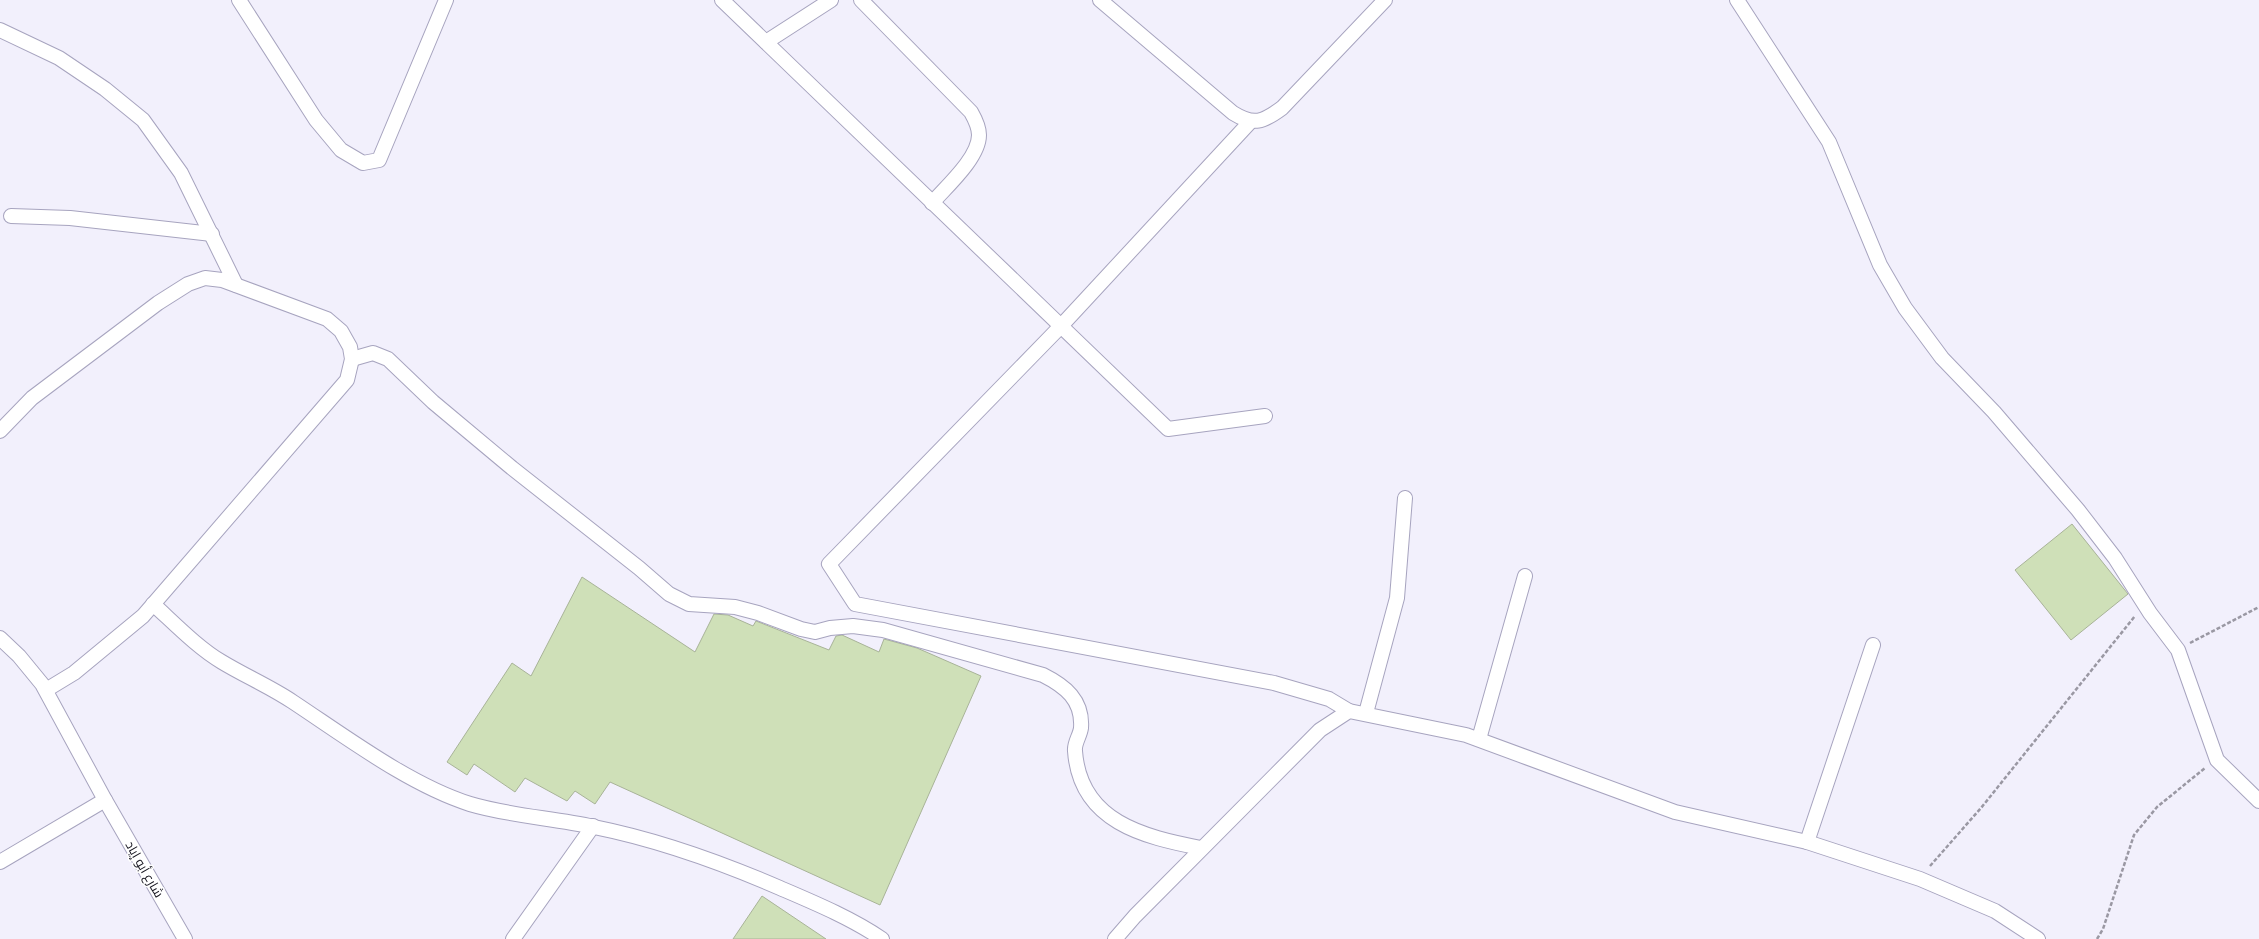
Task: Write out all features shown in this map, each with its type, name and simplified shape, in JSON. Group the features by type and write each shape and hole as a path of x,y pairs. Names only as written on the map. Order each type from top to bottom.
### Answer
{"street":[{"path":"239,0 316,120 341,150 363,163 380,160 446,0"},
{"path":"722,0 1168,430 1266,416"},
{"path":"766,42 831,0"},
{"path":"861,0 972,112 977,123 979,136 975,152 932,203"},
{"path":"1100,0 1233,113 1244,120 1256,121 1269,117 1282,108 1385,0"},
{"path":"1737,0 1829,142 1880,266 1905,308 1942,358 1994,412 2078,510 2115,558 2144,604 2178,650 2217,760 2259,801"},
{"path":"0,30 59,58 105,89 143,120 182,173 236,285"},
{"path":"1251,120 1061,326 829,564 855,604 1274,683 1329,699 1349,711 1366,713 1466,735 1675,812 1807,842 1920,879 1995,911 2038,939"},
{"path":"11,216 70,218 212,234"},
{"path":"0,431 32,398 158,303 188,284 205,278 222,280 327,319 341,331 350,346 352,359 347,380 143,616 74,673 46,690"},
{"path":"352,359 373,353 388,359 433,402 512,468 639,568 669,594 689,604 735,608 750,611 815,632 830,628 853,626 883,630 1043,675 1063,686 1075,700 1080,710 1081,729 1074,749 1078,774 1088,792 1120,825 1143,835 1201,848"},
{"path":"1366,713 1398,598 1405,498"},
{"path":"1479,739 1525,576"},
{"path":"153,604 220,661 291,700 375,756 428,786 469,804 526,816 593,826 659,842 731,867 859,924 882,939"},
{"name":"شارع أبو إياد","path":"0,638 19,656 46,690 105,800 185,939"},
{"path":"1807,842 1873,645"},
{"path":"1116,939 1201,848 1320,730 1349,711"},
{"path":"0,862 105,800"},
{"path":"513,939 593,826"}],"path":[{"path":"1920,879 1981,808 2144,604"},
{"path":"2178,650 2259,607"},
{"path":"2097,939 2103,929 2134,835 2157,807 2217,760"}],"building":[{"path":"2072,524 2128,594 2071,640 2015,570"},
{"path":"582,577 695,652 714,614 728,615 753,626 756,621 829,650 836,636 842,635 879,652 884,639 917,648 981,676 880,905 610,782 595,804 575,791 567,801 525,778 515,792 474,764 467,775 447,762 512,663 531,676"},
{"path":"762,896 826,939 733,939"}]}
